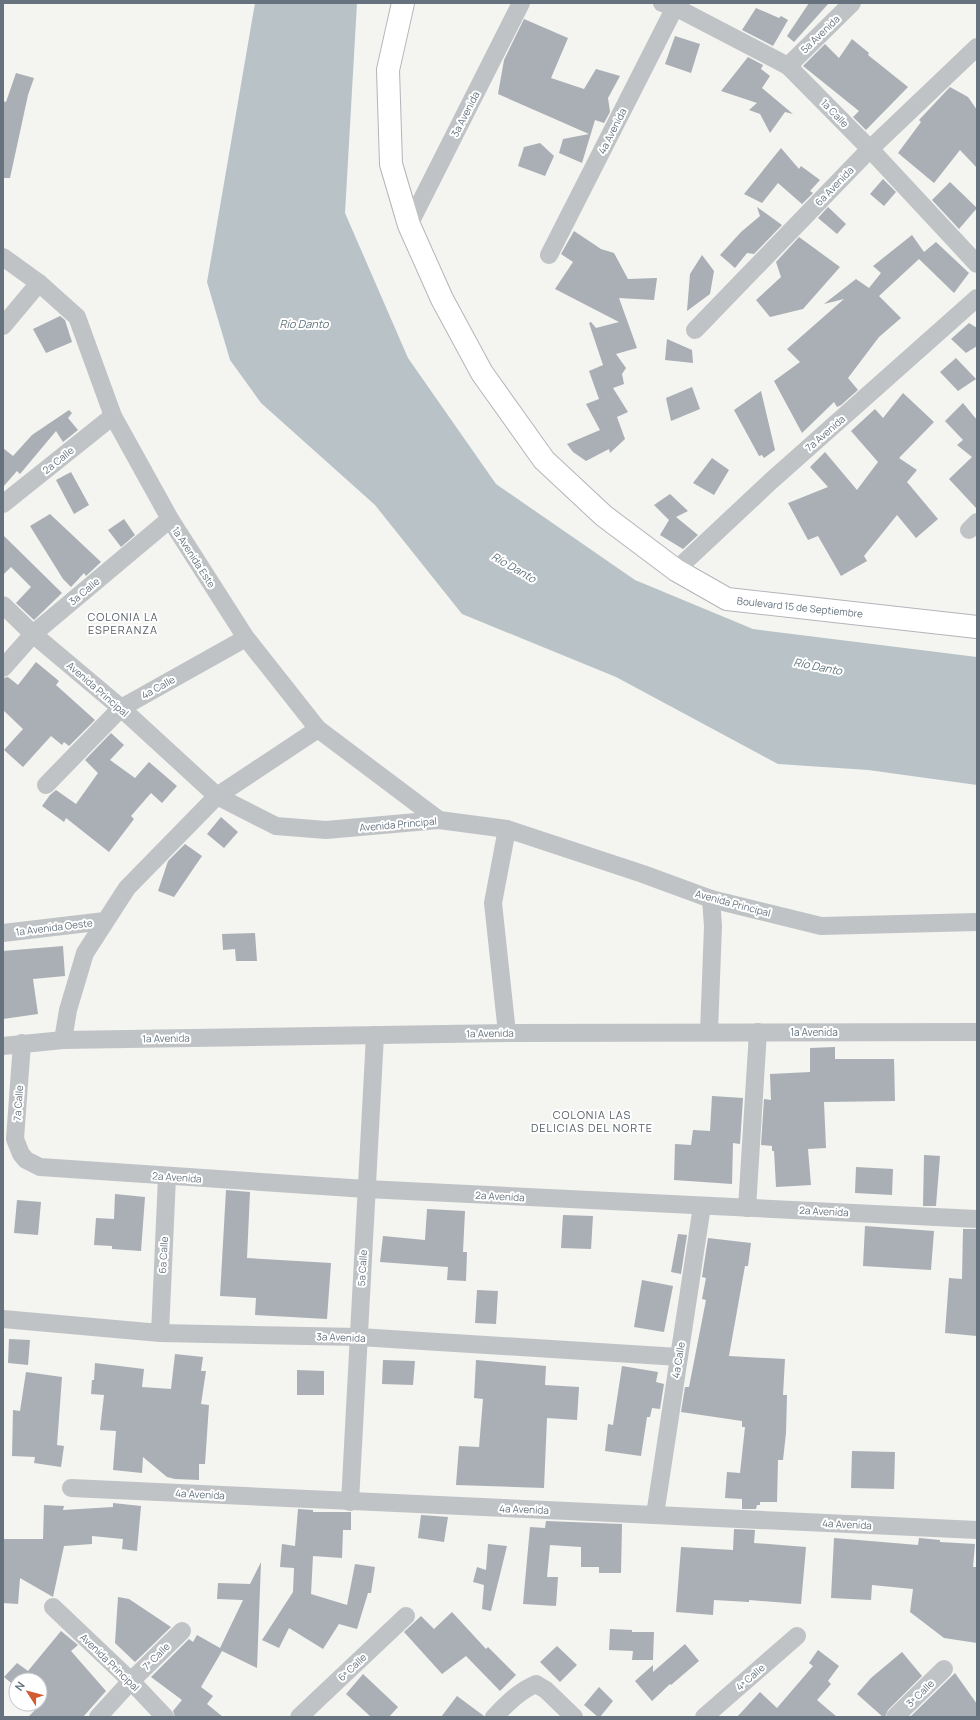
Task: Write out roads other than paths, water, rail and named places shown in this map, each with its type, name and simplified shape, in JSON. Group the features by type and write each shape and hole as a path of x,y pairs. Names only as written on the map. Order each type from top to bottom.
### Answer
{"street":[{"name":"Boulevard 15 de Septiembre","path":"403,3 388,70 391,164 409,225 442,298 482,373 544,460 604,516 676,570 727,599 977,627"},
{"name":"3a Avenida","path":"409,225 521,3"},
{"name":"5a Avenida","path":"788,66 852,3"},
{"name":"1a Calle","path":"669,5 788,66 870,149 977,264"},
{"name":"4a Avenida","path":"548,255 669,5"},
{"name":"6a Avenida","path":"696,330 870,149 977,47"},
{"name":"1a Avenida Este","path":"3,257 39,283 77,317 113,416 170,519 246,638 318,729 439,820"},
{"path":"3,326 39,283"},
{"name":"7a Avenida","path":"676,570 771,481 975,305"},
{"name":"2a Calle","path":"3,504 113,416"},
{"name":"3a Calle","path":"3,668 33,634 170,519"},
{"name":"Avenida Principal","path":"3,605 33,634 121,708 217,796 276,826 326,830 439,820 507,829 643,874 711,899 821,926 977,922"},
{"name":"4a Calle","path":"46,785 121,708 246,638"},
{"path":"63,1040 68,1010 85,953 127,888 217,796 318,729"},
{"path":"506,1033 493,903 507,829"},
{"path":"710,1032 713,926 711,899"},
{"name":"1a Avenida Oeste","path":"3,933 105,921"},
{"path":"747,1208 758,1032"},
{"name":"1a Avenida","path":"3,1046 63,1040 506,1033 977,1032"},
{"name":"5a Calle","path":"350,1502 375,1035"},
{"name":"7a Calle","path":"22,1043 15,1138 17,1146 26,1160"},
{"name":"2a Avenida","path":"26,1160 40,1167 167,1177 366,1189 977,1218"},
{"name":"6a Calle","path":"160,1333 167,1177"},
{"name":"4a Calle","path":"655,1515 702,1206"},
{"name":"3a Avenida","path":"3,1319 160,1333 359,1337 679,1357"},
{"name":"4a Avenida","path":"70,1488 977,1530"},
{"name":"Avenida Principal","path":"53,1607 131,1681 165,1717"},
{"name":"6ª Calle","path":"299,1717 406,1616"},
{"name":"7ª Calle","path":"98,1717 131,1681 182,1631"},
{"name":"4ª Calle","path":"704,1717 797,1636"},
{"name":"3ª Calle","path":"895,1717 944,1669"},
{"path":"494,1717 526,1688 536,1684 574,1717"}],"water":[{"name":"Río Danto","path":"255,3 357,3 345,213 408,358 496,484 635,580 753,629 977,657 977,785 868,770 778,764 616,677 462,614 375,505 261,403 230,360 207,282"}],"district":[{"name":"COLONIA LA ESPERANZA","path":"123,622"},
{"name":"COLONIA LAS DELICIAS DEL NORTE","path":"592,1120"}]}
